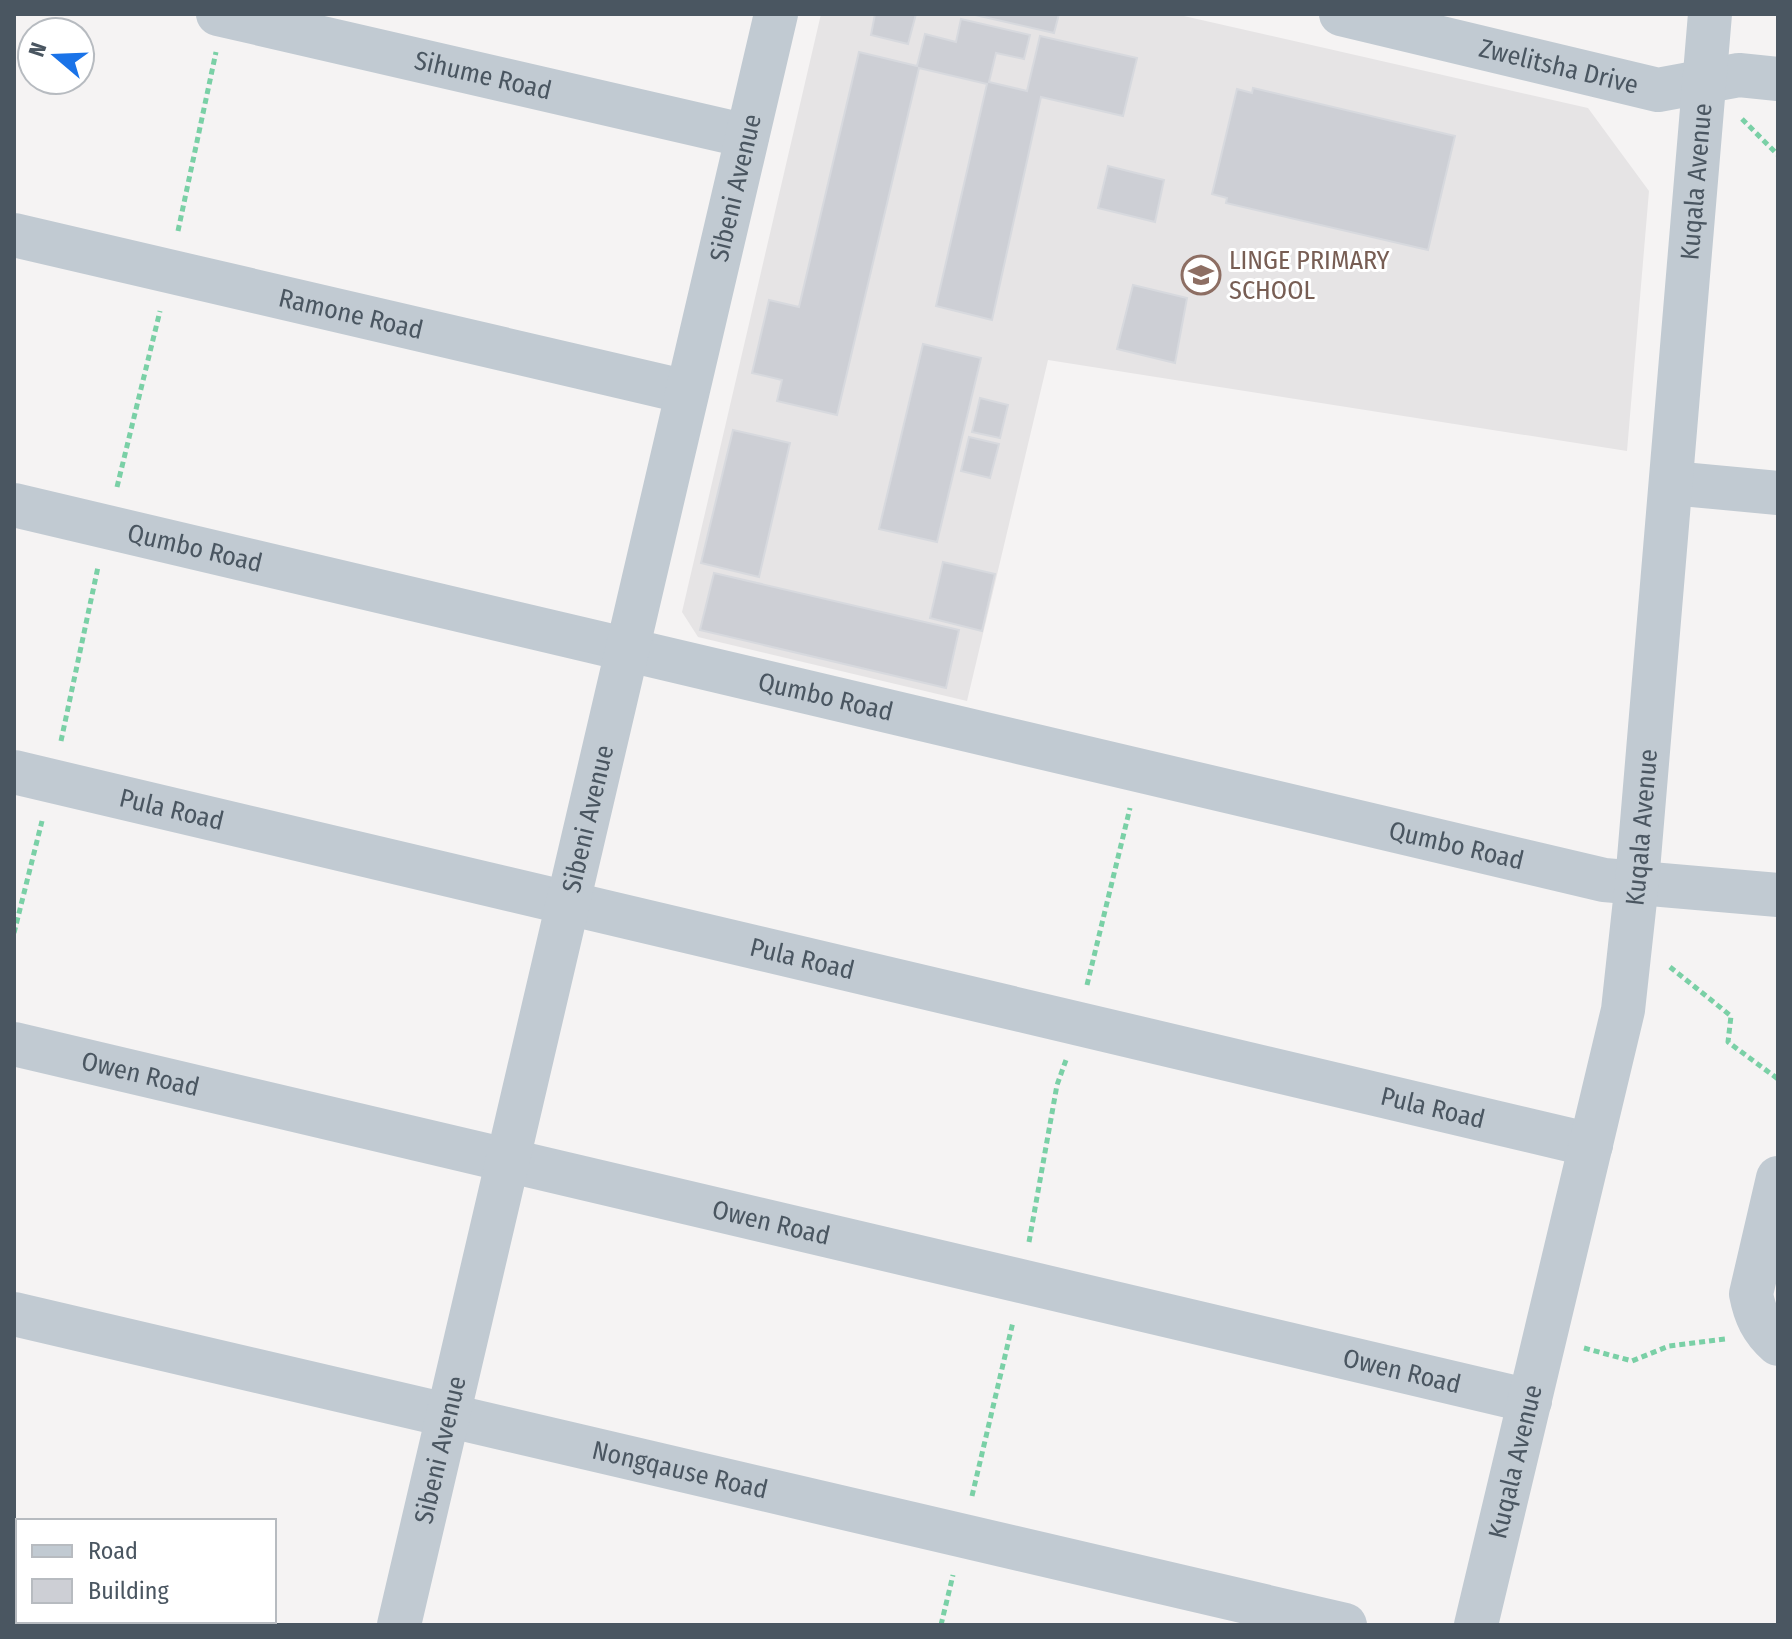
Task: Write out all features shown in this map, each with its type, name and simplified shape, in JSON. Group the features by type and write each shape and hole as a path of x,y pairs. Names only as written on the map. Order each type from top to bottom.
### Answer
{"street":[{"name":"Sibeni Avenue","path":"399,1625 776,14"},
{"name":"Zwelitsha Drive","path":"1341,14 1658,90 1739,75 1778,79"},
{"name":"Kuqala Avenue","path":"1476,1625 1623,1010 1637,882 1710,14"},
{"name":"Sihume Road","path":"221,15 747,136"},
{"name":"Ramone Road","path":"14,235 687,392"},
{"path":"1671,483 1778,493"},
{"name":"Qumbo Road","path":"14,505 1604,880 1778,895"},
{"name":"Pula Road","path":"33,776 1591,1145"},
{"name":"Owen Road","path":"14,1044 1530,1401"},
{"path":"1772,1339 1755,1313 1751,1294 1778,1178"},
{"name":"Nongqause Road","path":"14,1314 1345,1625"}],"path":[{"path":"14,933 33,776 107,527 170,272 221,15"},
{"path":"941,1625 1023,1281 1057,1085 1078,1023 1139,770"},
{"path":"1632,937 1731,1016 1728,1042 1778,1079"},
{"path":"1545,1337 1632,1361 1669,1346 1772,1339"}],"shaded area":[{"name":"LINGE PRIMARY SCHOOL","path":"821,14 1175,14 1588,108 1649,191 1627,451 1048,360 967,701 698,637 682,612"}],"building":[{"path":"875,14 916,14 908,44 871,35"},
{"path":"971,14 1059,14 1054,33"},
{"path":"961,19 1030,35 1024,59 996,53 989,82 1027,91 1040,36 1137,58 1123,116 1041,97 992,320 936,306 987,84 919,68 837,415 777,401 782,380 752,373 769,300 799,307 859,52 917,66 925,34 956,42"},
{"path":"1253,88 1455,136 1428,250 1226,203 1227,198 1212,194 1237,89 1252,93"},
{"path":"1108,166 1164,180 1155,222 1098,208"},
{"path":"1133,285 1187,298 1175,363 1117,349"},
{"path":"923,344 981,358 937,542 879,529"},
{"path":"980,398 1008,405 1000,438 972,432"},
{"path":"733,430 790,443 759,577 701,563"},
{"path":"969,437 999,444 990,478 961,471"},
{"path":"943,562 995,574 982,631 930,618"},
{"path":"714,573 959,630 946,688 700,630"}],"place":[{"name":"LINGE PRIMARY SCHOOL","path":"1201,275"}]}
